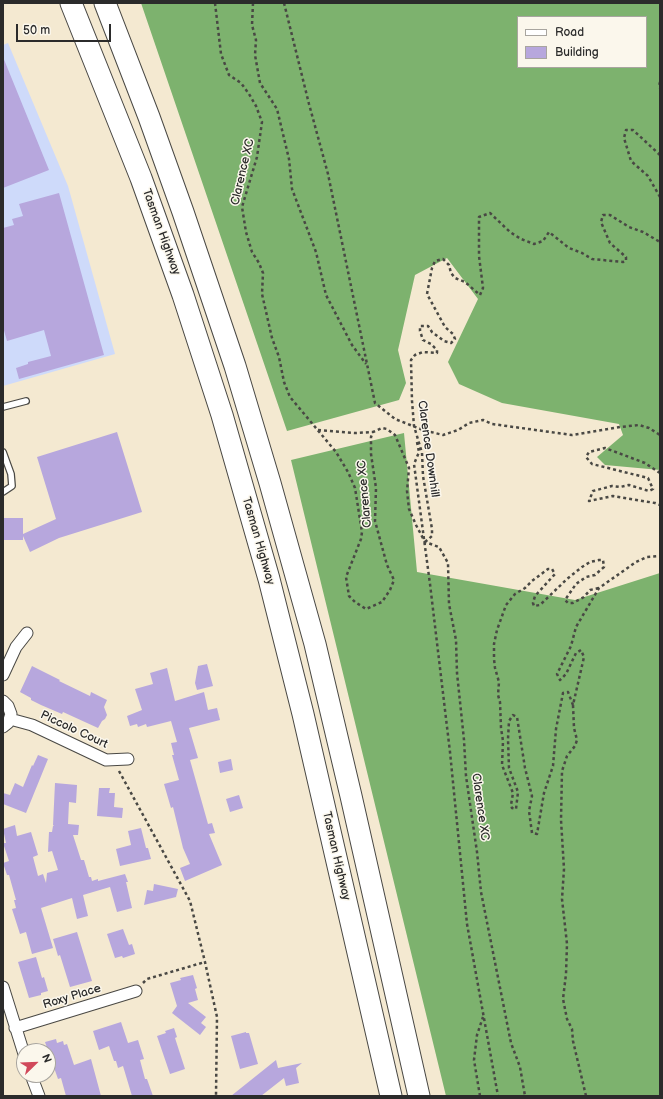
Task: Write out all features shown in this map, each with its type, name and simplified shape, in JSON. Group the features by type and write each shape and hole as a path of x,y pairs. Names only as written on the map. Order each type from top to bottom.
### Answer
{"highway":[{"name":"Tasman Highway","path":"71,3 146,192 184,295 222,415 269,580 303,714 391,1096"},
{"path":"105,3 149,117 183,212 235,366 270,483 315,644 419,1096"}],"street":[{"path":"3,675 16,647 27,633"},
{"path":"3,701 10,710 7,723"},
{"name":"Piccolo Court","path":"7,723 32,725 106,760 128,759"},
{"path":"3,987 20,1043"},
{"name":"Roxy Place","path":"15,1028 136,991"},
{"path":"34,1083 39,1096"}],"lane":[{"path":"3,407 26,401"},
{"path":"3,452 12,474 12,486 3,492"}],"path":[{"name":"Clarence XC","path":"215,3 221,54 229,75 241,83 249,94 256,106 262,122 257,157 242,207 246,232 252,252 260,263 263,274 262,294 272,338 279,356 284,382 290,397 336,452 348,472 355,488 362,532 346,577 349,596 366,609 382,602 390,590 394,580 387,565 375,521 374,509 376,488 371,454 371,437 373,432"},
{"path":"254,3 252,25 256,40 255,55 260,83 277,109 289,159 292,189 316,252 326,296 352,344 368,366"},
{"path":"284,3 328,174 376,403 395,419 424,430 443,435 458,430 469,423 483,420 492,424 572,435 639,425 649,428 660,435"},
{"path":"660,82 660,88"},
{"path":"660,155 633,130 626,130 624,138 631,161 648,176 660,197"},
{"name":"Clarence Downhill","path":"425,542 432,536 432,529 423,476 422,453 414,426 411,360 416,355 423,352 437,353 437,350 432,344 423,340 420,326 428,326 432,332 444,342 451,344 455,339 453,334 445,327 427,294 432,268 435,261 443,259 449,265 451,273 455,278 465,282 480,295 483,288 479,256 479,217 490,213 510,232 521,239 534,244 543,241 549,232 569,248 592,259 623,262 626,260 626,258 610,243 601,222 603,215 610,215 629,227 643,232 660,242"},
{"path":"414,426 419,452 414,464 425,542 450,752 467,924 498,1096"},
{"path":"317,430 355,433 373,432 382,428 395,435 409,468 406,491 409,509 425,542"},
{"path":"660,473 645,463 605,448 589,452 586,457 592,464 648,478 654,489 649,491 629,485 620,487 612,486 593,491 589,501 613,496 660,505"},
{"name":"Clarence XC","path":"425,542 439,547 448,563 449,604 456,640 457,674 466,776 481,892 511,1043 520,1067 525,1096"},
{"path":"586,1096 573,1041 572,1029 567,1020 563,999 567,944 562,899 564,869 561,820 562,771 567,756 575,746 577,740 574,728 573,705 584,657 581,650 576,653 566,674 560,680 557,674 571,646 576,627 599,588 636,562 647,557 660,556"},
{"path":"573,705 568,692 563,693 556,729 553,766 544,793 537,834 532,833 529,811 532,796 525,768 517,717 513,715 509,721 508,740 509,768 518,792 516,809 512,808 511,805 513,793 502,765 503,741 500,702 498,695 499,682 494,659 494,644 497,630 506,605 515,594 525,588 548,569 552,569 555,574 534,596 534,606 540,605 582,567 590,562 603,560 604,567 595,575 586,577 576,584 565,600 568,603 573,602 584,597 590,590 599,588"},
{"path":"113,760 190,902 217,1018 216,1096"},
{"path":"136,991 147,979 205,962"},
{"path":"480,1096 474,1060 477,1035 483,1017"}],"shaded area":[{"path":"8,43 68,186 115,354 3,386 3,45"}],"green space":[{"path":"141,3 660,3 660,470 605,465 597,457 623,435 619,424 502,403 459,384 448,362 478,299 447,258 415,275 398,350 406,383 399,400 287,431"},
{"path":"404,433 417,572 575,600 660,573 660,1096 446,1096 291,460"}],"building":[{"path":"3,57 49,170 3,188"},
{"path":"59,193 104,355 19,379 16,368 28,364 28,362 51,356 44,330 7,341 3,327 3,228 14,225 12,219 23,216 19,204"},
{"path":"117,432 142,512 59,538 30,552 23,536 23,540 3,540 3,518 23,518 23,534 56,519 37,457"},
{"path":"207,664 213,686 197,690 195,683 198,666"},
{"path":"32,666 90,696 91,692 107,700 104,707 107,715 98,728 63,712 62,714 41,705 20,692"},
{"path":"167,668 175,701 204,692 208,710 217,708 220,720 189,728 198,758 190,760 208,824 212,823 215,833 209,834 222,865 185,881 180,868 190,864 183,848 173,807 171,808 164,784 179,780 172,755 174,755 171,743 177,742 171,721 147,727 146,724 138,727 137,724 130,726 127,716 142,710 135,689 153,684 150,673"},
{"path":"38,755 48,759 26,813 3,804 3,793 10,795 15,783 23,787"},
{"path":"231,759 233,770 220,773 218,762"},
{"path":"55,783 77,785 76,803 69,802 68,824 79,825 78,835 73,835 81,860 84,860 89,877 91,877 92,881 98,879 98,881 125,874 128,882 126,882 132,908 117,912 110,887 83,895 88,916 77,919 72,898 41,908 53,948 32,954 26,932 20,934 12,909 16,908 14,900 16,900 9,875 7,875 3,863 9,861 3,843 6,843 3,829 15,825 17,836 31,832 38,855 33,857 38,876 43,874 46,883 47,873 58,870 52,851 48,852 49,832 52,832 54,825"},
{"path":"99,788 110,788 109,793 115,793 114,807 123,808 122,818 97,816"},
{"path":"239,795 243,808 230,812 226,799"},
{"path":"141,828 146,848 148,848 151,859 120,866 116,849 131,845 128,831"},
{"path":"154,884 178,889 176,897 144,905 147,890 153,891"},
{"path":"123,929 129,945 132,944 135,954 123,958 122,956 115,958 107,934"},
{"path":"77,932 92,981 70,987 60,955 58,956 53,939"},
{"path":"36,957 42,978 44,977 48,991 41,993 41,995 29,998 18,962"},
{"path":"193,975 197,988 195,989 198,1000 188,1003 206,1017 201,1023 206,1027 200,1035 172,1013 177,1006 170,983 181,980 180,978"},
{"path":"121,1022 128,1043 138,1040 144,1059 140,1060 145,1079 147,1079 153,1096 132,1096 123,1066 118,1068 109,1046 99,1050 93,1031"},
{"path":"174,1028 177,1037 175,1038 185,1069 170,1074 157,1036"},
{"path":"246,1032 249,1033 258,1064 240,1069 231,1036"},
{"path":"56,1039 57,1043 63,1041 64,1045 67,1044 74,1065 91,1059 101,1096 66,1096 61,1078 58,1079 56,1073 56,1043 45,1042"},
{"path":"276,1060 278,1068 302,1063 296,1068 299,1083 286,1086 284,1078 261,1096 231,1096"}]}
